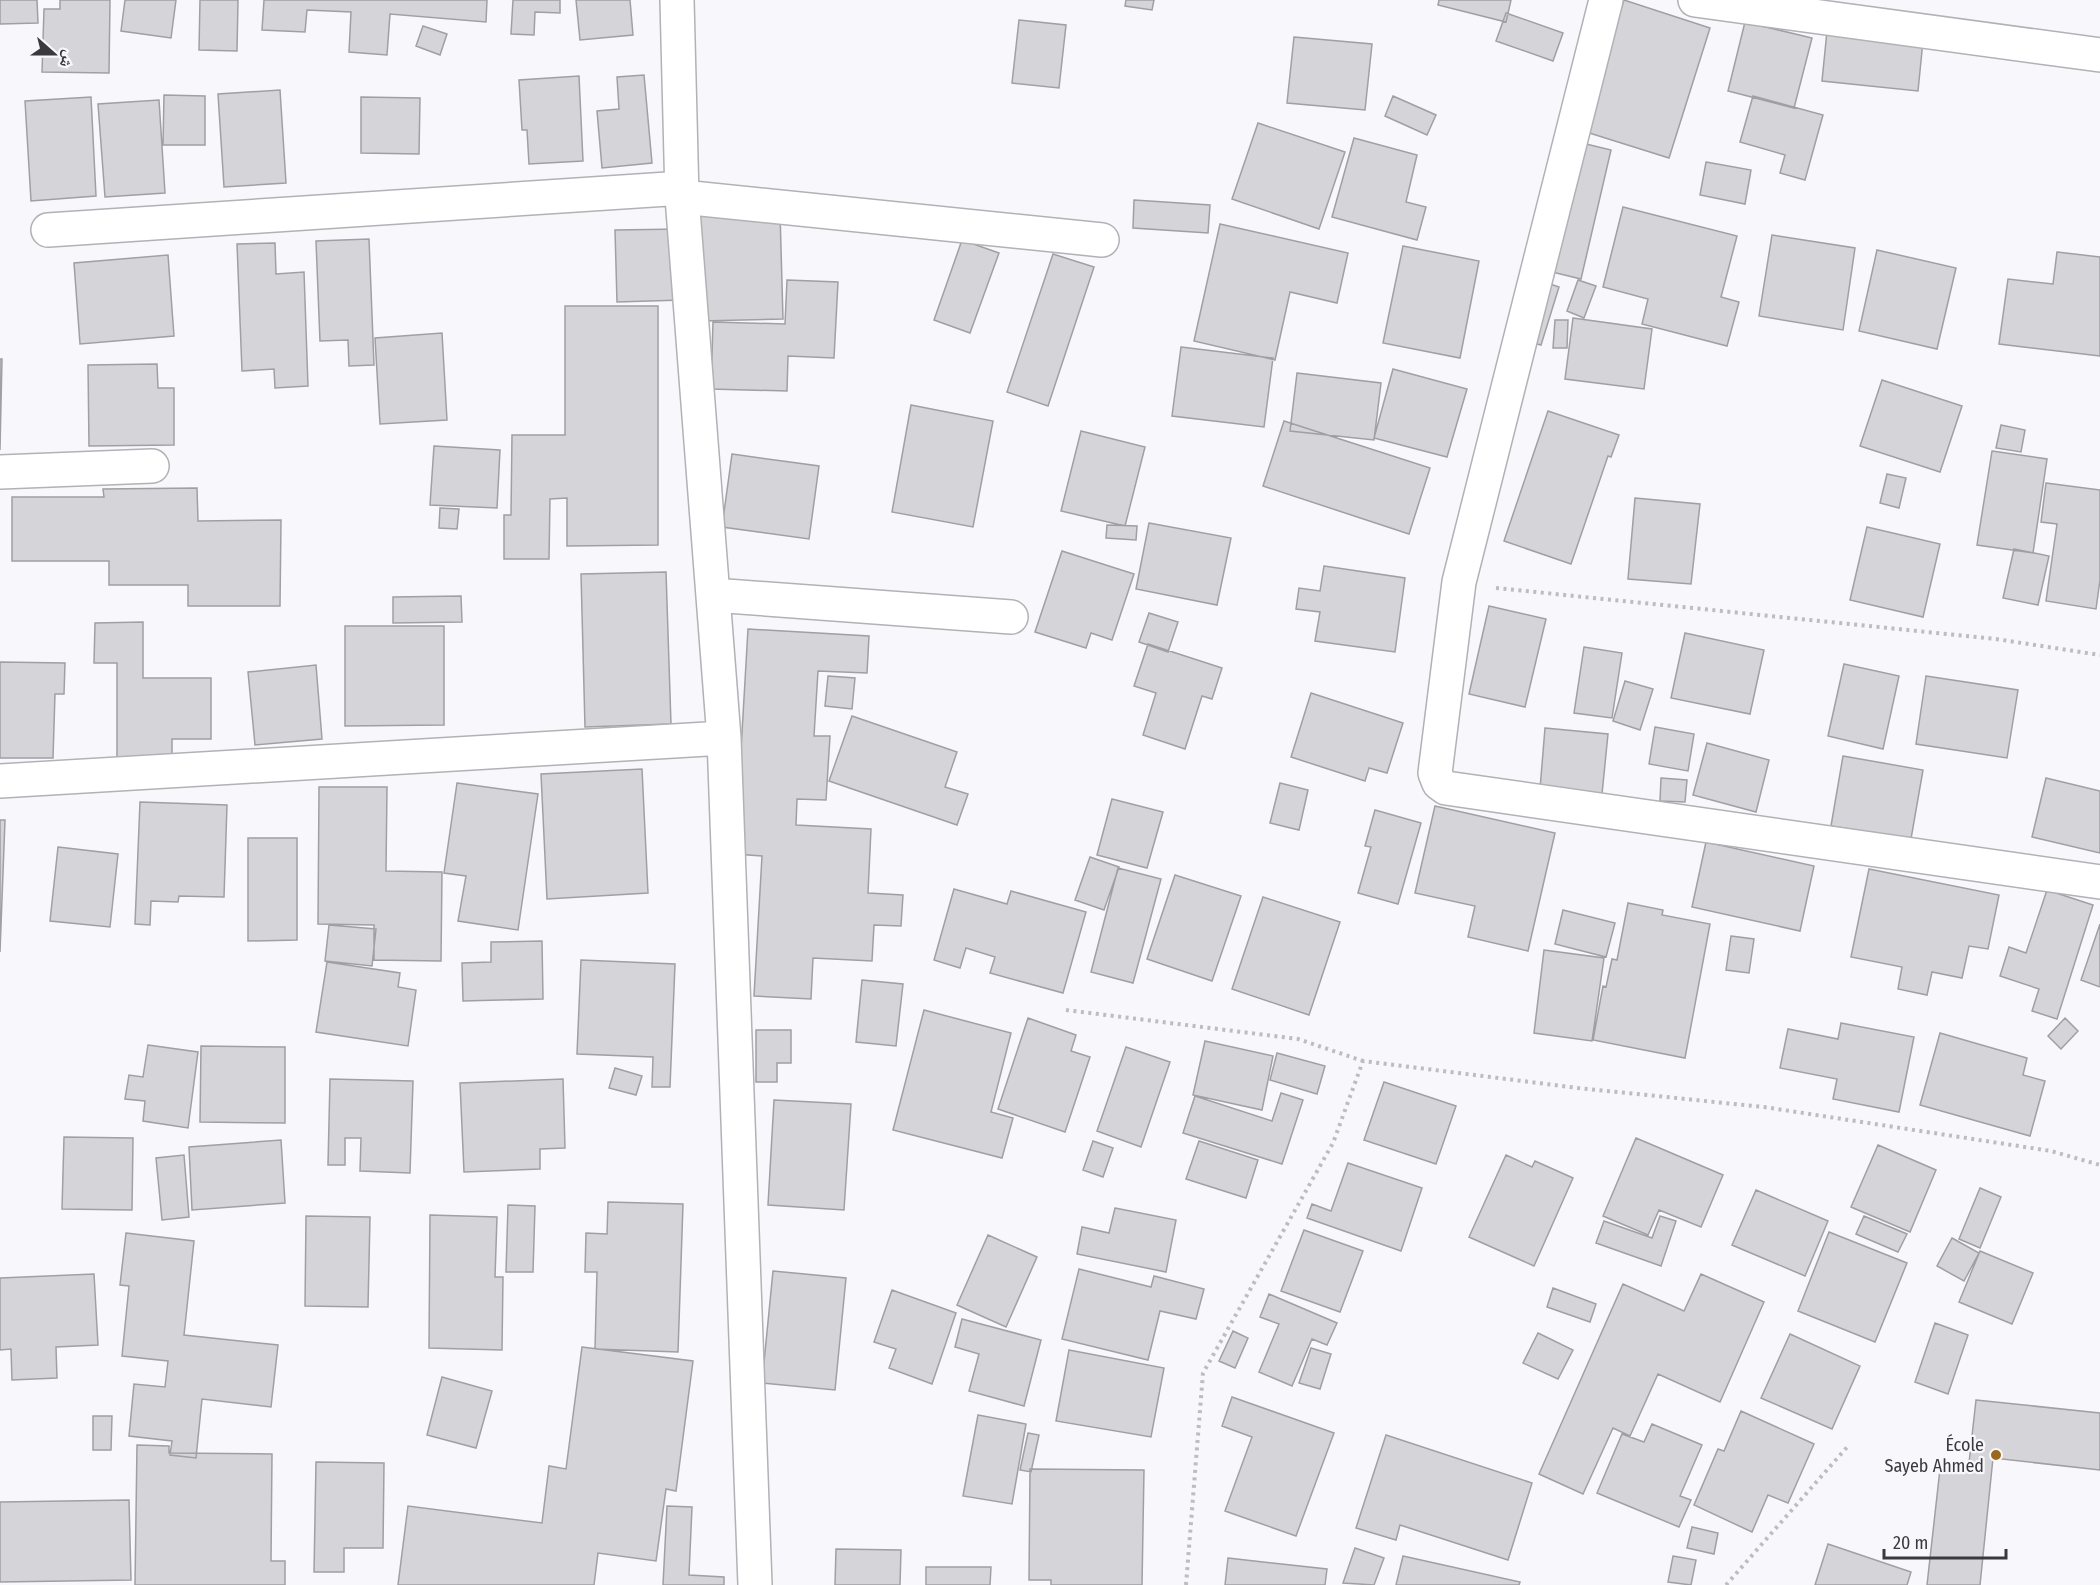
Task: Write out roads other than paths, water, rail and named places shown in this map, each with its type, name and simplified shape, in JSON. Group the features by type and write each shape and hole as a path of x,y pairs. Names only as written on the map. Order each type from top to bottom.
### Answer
{"street":[{"path":"677,0 682,193 724,738 755,1585"},
{"path":"1606,0 1459,582 1435,773 1439,783 1446,788 2100,882"},
{"path":"1695,0 2100,55"},
{"path":"48,230 682,193 1102,240"},
{"path":"0,472 152,466"},
{"path":"713,595 1011,617"},
{"path":"0,781 724,738"}],"place":[{"name":"École Sayeb Ahmed","path":"1996,1455"}]}
